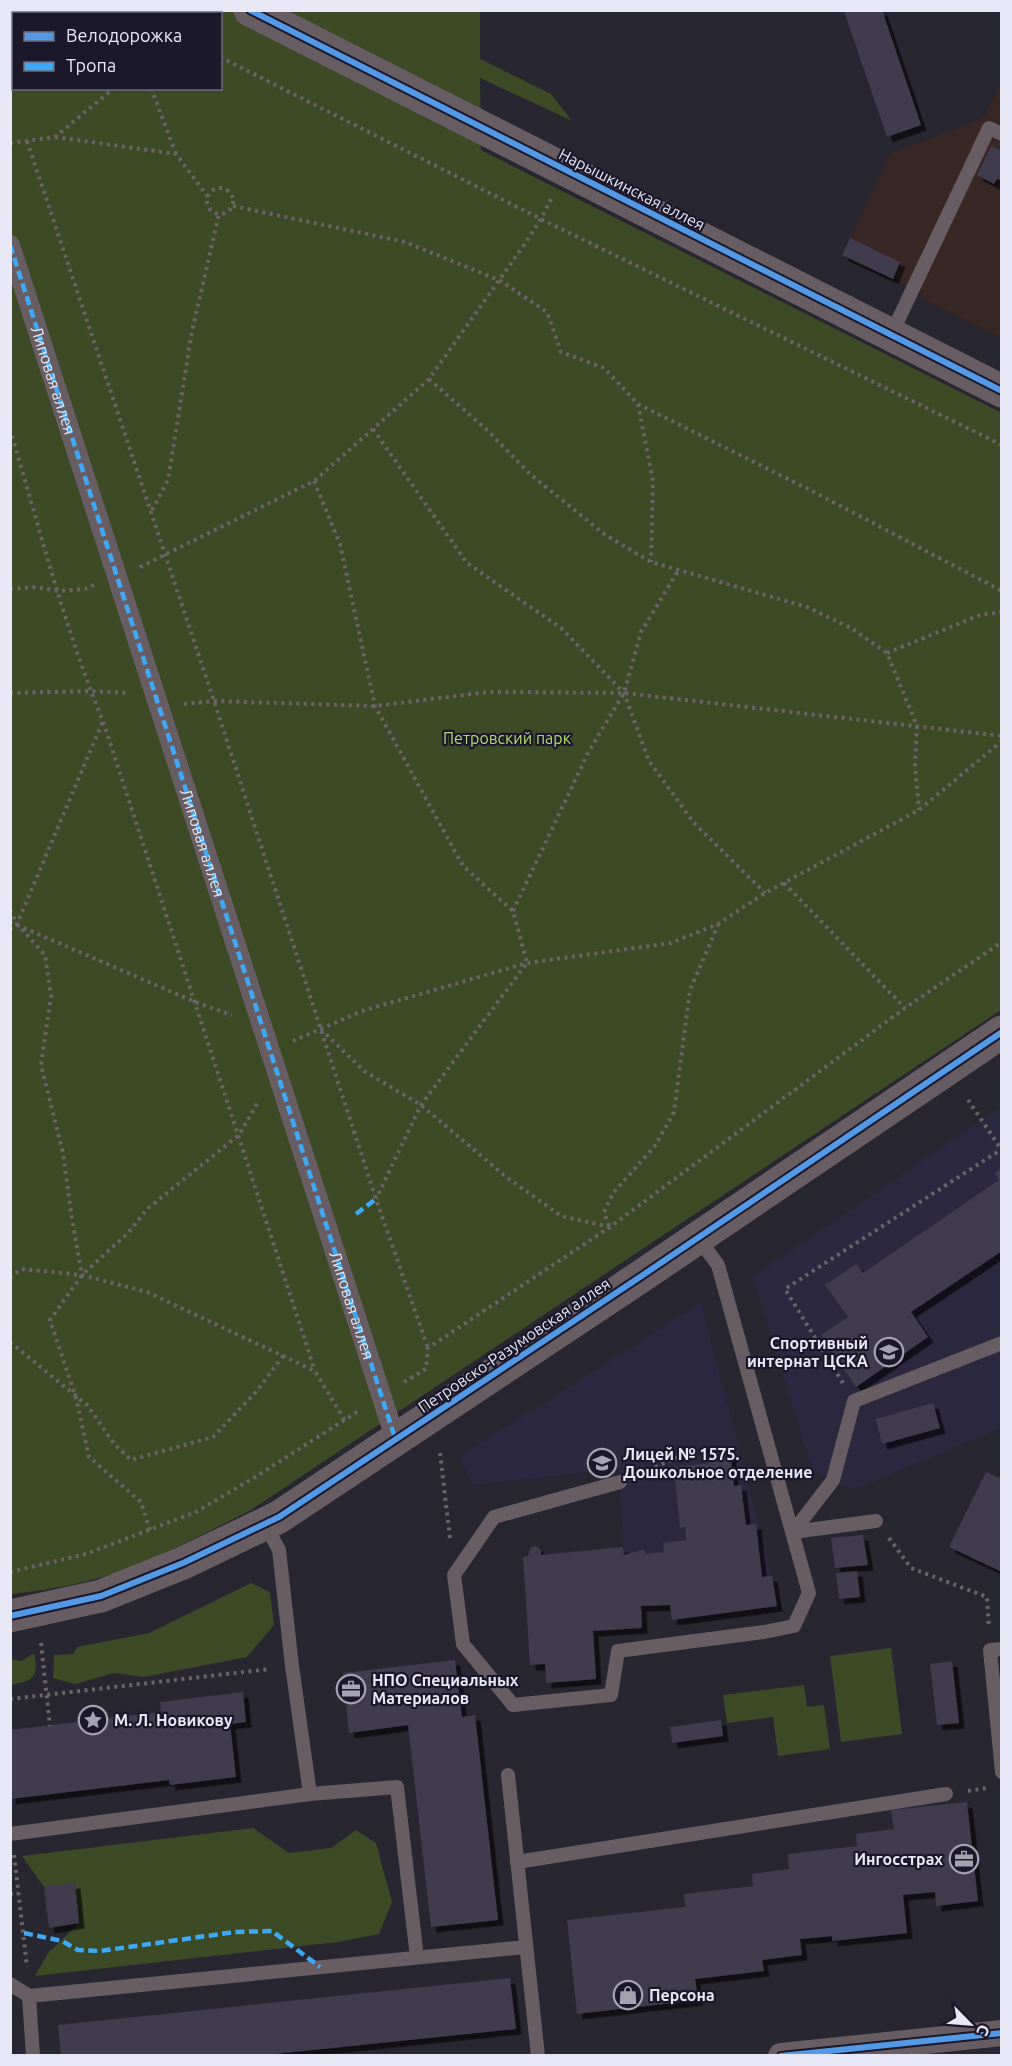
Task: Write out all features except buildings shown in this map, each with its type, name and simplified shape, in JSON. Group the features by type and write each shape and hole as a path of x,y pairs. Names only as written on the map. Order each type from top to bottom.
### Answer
{"street":[{"name":"Нарышкинская аллея","path":"250,10 1002,391"},
{"name":"Липовая аллея","path":"10,245 396,1441"},
{"name":"Петровско-Разумовская аллея","path":"10,1616 101,1596 183,1563 279,1517 396,1441 1002,1032"},
{"path":"781,2055 1002,2033"}],"lane":[{"path":"891,335 989,128 1002,134"},
{"path":"620,1482 494,1517 454,1575 463,1644 513,1706 611,1695 618,1652 794,1626 809,1593 718,1265 698,1238"},
{"path":"793,1532 833,1480 854,1401 1002,1343"},
{"path":"793,1532 876,1521"},
{"path":"264,1524 279,1550 310,1794"},
{"path":"996,1649 1002,1772"},
{"path":"508,1775 538,2055"},
{"path":"11,1834 310,1794 397,1786 417,1957"},
{"path":"518,1862 946,1794"},
{"path":"10,1984 28,1996 526,1947"},
{"path":"28,1996 33,2055"}],"path":[{"path":"222,58 541,219 1002,445"},
{"path":"55,137 112,90"},
{"path":"152,90 176,154 208,197 208,204 212,211 219,214 227,212 233,206 230,192 224,188 214,189 208,197"},
{"path":"10,143 55,137 176,154"},
{"path":"27,141 151,510 376,1198 428,1348 426,1369"},
{"path":"139,568 314,481 429,379 500,280 541,219 553,195"},
{"path":"233,206 405,242 500,280 547,312 561,352 604,368 638,404 812,491 1002,591"},
{"path":"151,510 168,480 192,331 219,214"},
{"path":"429,379 488,431 530,474 604,534 651,562 807,607 851,628 887,653 917,726 915,766 919,810"},
{"path":"638,404 653,481 651,562"},
{"path":"10,1572 86,1554 196,1512 345,1421 315,1371 103,721 91,692 58,591 11,429"},
{"path":"373,429 467,563 561,628 624,693 649,761 694,823 765,893"},
{"path":"314,481 340,544 375,706 463,866 513,911 526,963"},
{"path":"513,911 589,751 624,693 641,632 678,571"},
{"path":"10,589 36,587 58,591 85,589"},
{"path":"887,653 980,615 1002,612"},
{"path":"10,693 117,692"},
{"path":"186,704 214,701 375,706 488,692 624,693 1002,736"},
{"path":"10,930 17,924 103,721"},
{"path":"294,1039 362,1011 526,963 671,943 718,924 765,893 919,810 1002,741"},
{"path":"784,883 905,1008"},
{"path":"10,910 17,924 45,955 51,996 41,1065 63,1153 82,1275"},
{"path":"10,922 195,1002 224,1012"},
{"path":"610,1227 604,1212 613,1194 655,1146 674,1112 690,990 718,924"},
{"path":"428,1348 610,1227 905,1008 1002,942"},
{"path":"376,1198 421,1105 526,963"},
{"path":"320,1028 364,1071 421,1105 505,1176 561,1216 610,1227"},
{"path":"854,1401 785,1289 1001,1149 968,1100"},
{"path":"150,1530 141,1502 89,1457 76,1398 50,1320 82,1275 129,1232 147,1209 239,1135 255,1106"},
{"path":"10,1278 21,1269 82,1275 147,1293 315,1371"},
{"path":"10,1342 87,1406 115,1444 131,1460 213,1437 256,1392 283,1356"},
{"path":"620,1482 695,1450"},
{"path":"440,1453 454,1575"},
{"path":"876,1521 911,1568 987,1598 996,1649"},
{"path":"41,1639 50,1726"},
{"path":"10,1699 292,1666"},
{"path":"11,1834 26,1955"},
{"path":"10,1894 18,1893"}],"shaded area":[{"path":"1001,82 1001,338 922,299 922,293 842,255 890,154 984,118"},
{"name":"Спортивный интернат ЦСКА","path":"1001,1107 1001,1428 853,1490 812,1470 753,1277"},
{"name":"Лицей № 1575. Дошкольное отделение","path":"701,1303 772,1576 777,1606 672,1620 664,1552 645,1554 643,1549 624,1555 619,1469 473,1485 459,1457"}],"green space":[{"name":"Петровский парк","path":"10,11 480,11 480,59 551,94 572,121 480,78 481,150 1002,413 1001,1010 251,1510 127,1569 99,1578 11,1594"},
{"path":"251,1583 270,1592 274,1625 247,1657 144,1677 114,1673 75,1684 53,1678 54,1655 73,1654 77,1647 149,1633"},
{"path":"891,1648 902,1734 841,1742 830,1656"},
{"path":"34,1653 36,1668 33,1676 11,1685 11,1659 22,1661"},
{"path":"804,1685 807,1707 824,1705 830,1749 778,1756 773,1717 727,1723 723,1695"},
{"path":"253,1828 289,1853 331,1848 356,1830 376,1843 392,1902 379,1934 338,1942 35,1976 48,1953 79,1923 75,1884 44,1887 22,1856"}],"marked path":[{"path":"10,245 396,1441"},
{"path":"356,1214 376,1199"},
{"path":"24,1933 62,1941 78,1950 100,1951 235,1932 272,1931 320,1967"}],"cycle path":[{"path":"250,10 1002,391"},
{"path":"10,1616 101,1596 183,1563 279,1517 1002,1032"},
{"path":"781,2056 1002,2033"}],"place":[{"name":"Спортивный интернат ЦСКА","path":"889,1352"},
{"name":"Лицей № 1575. Дошкольное отделение","path":"602,1463"},
{"name":"НПО Специальных Материалов","path":"351,1689"},
{"name":"М. Л. Новикову","path":"93,1720"},
{"name":"Ингосстрах","path":"964,1859"},
{"name":"Персона","path":"628,1995"}]}
